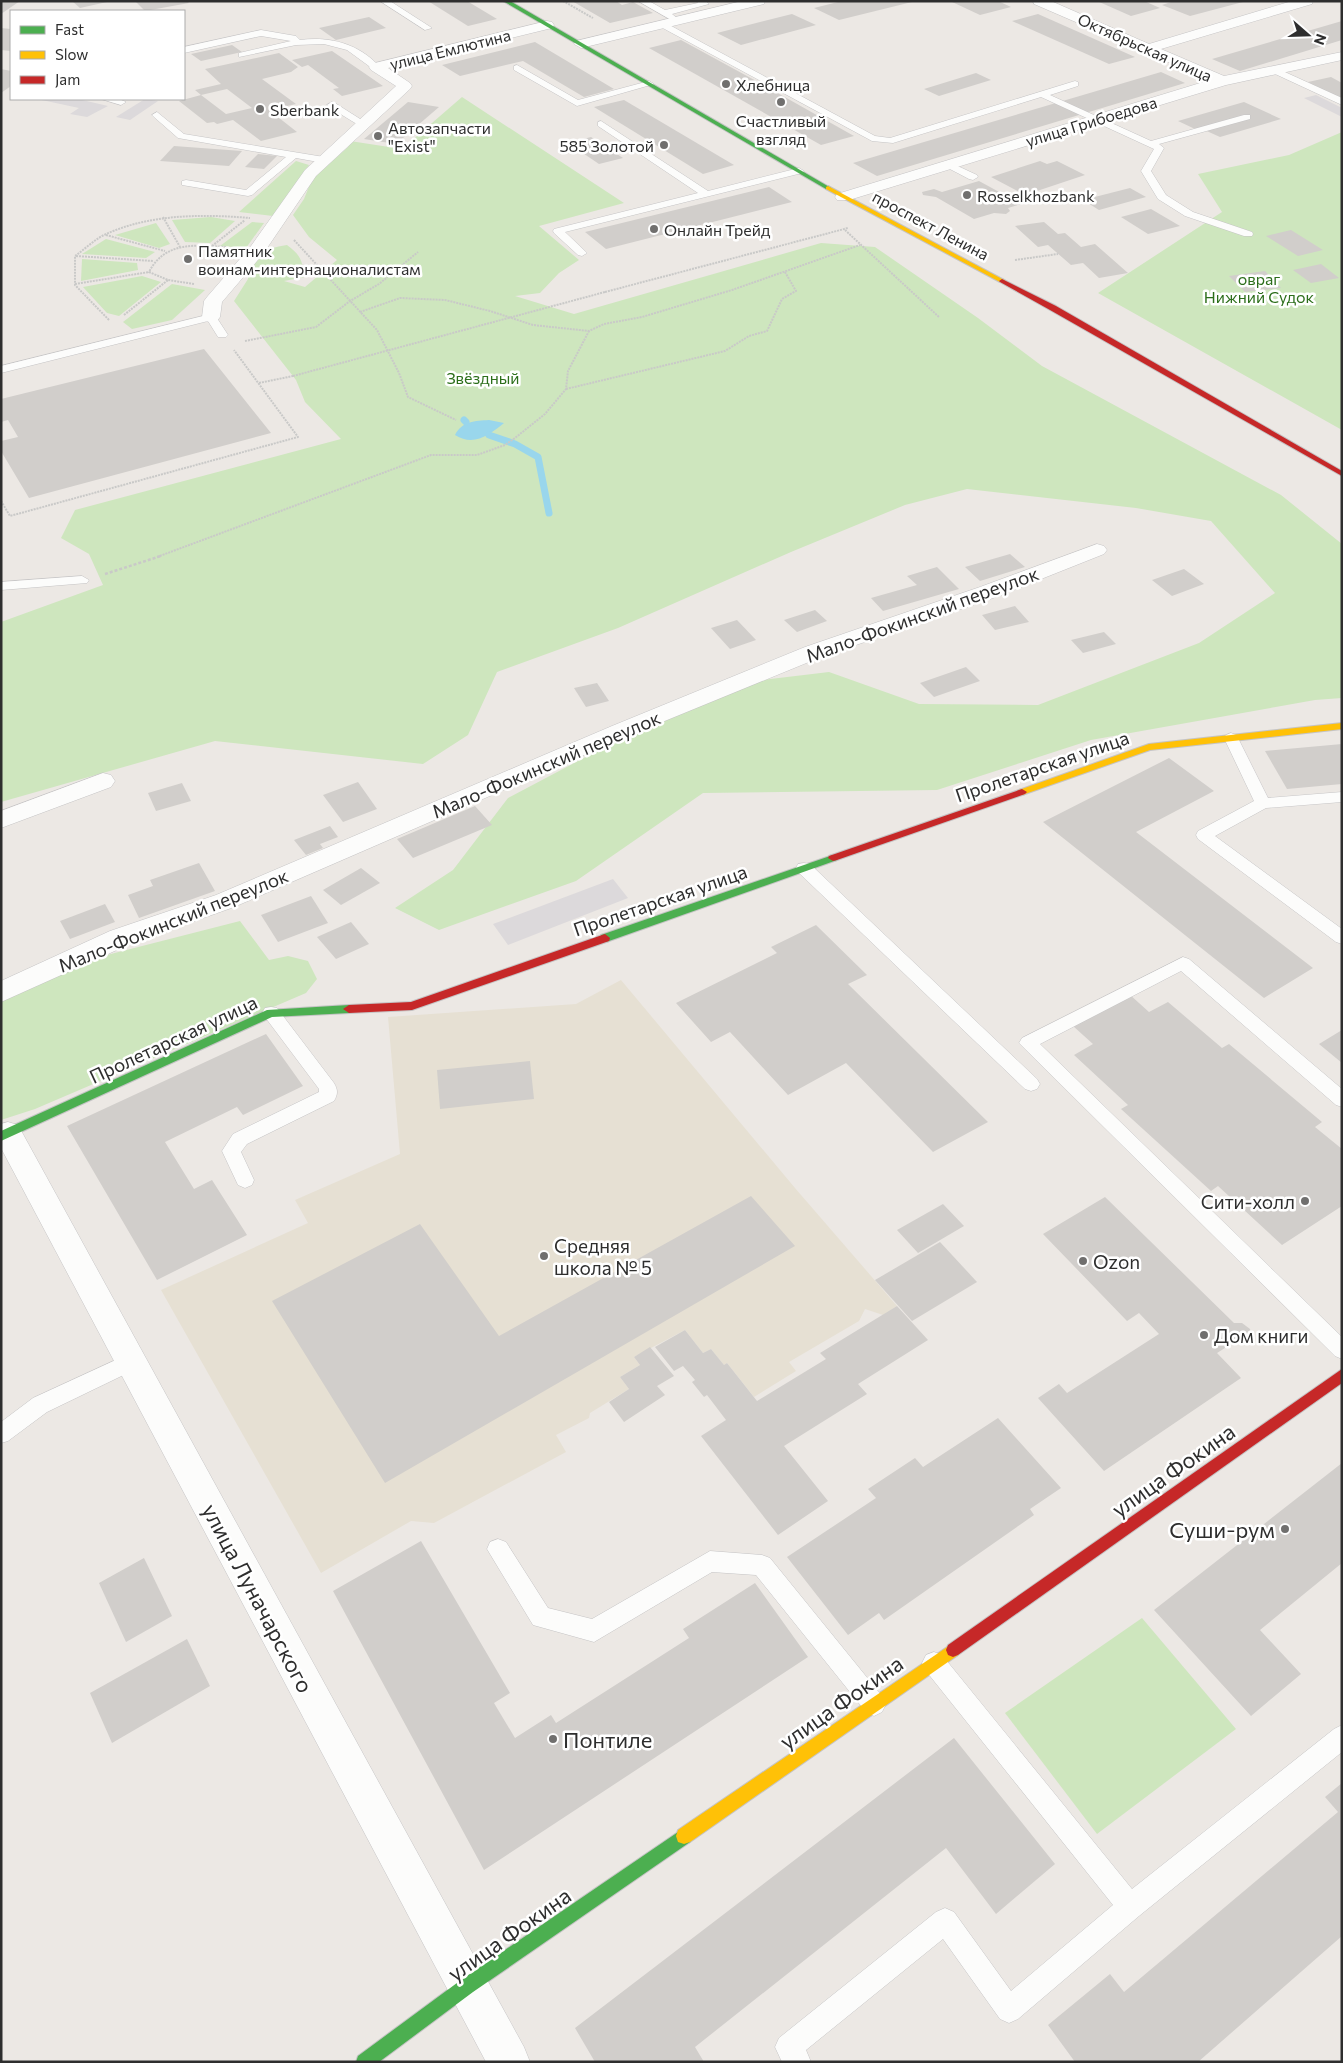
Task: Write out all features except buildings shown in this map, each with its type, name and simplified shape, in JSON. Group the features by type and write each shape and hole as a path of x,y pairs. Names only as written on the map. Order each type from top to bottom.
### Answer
{"main road":[{"name":"проспект Ленина","path":"506,1 843,197 1053,308 1342,474"},
{"name":"Пролетарская улица","path":"5,1134 271,1013 412,1006 1149,747 1342,726"},
{"name":"улица Фокина","path":"364,2062 467,1986 934,1663 1342,1375"}],"street":[{"path":"581,44 663,19 678,20 759,1"},
{"name":"Октябрьская улица","path":"1039,1 1223,81"},
{"path":"1149,48 1307,1"},
{"name":"улица Емлютина","path":"376,67 547,25"},
{"name":"улица Грибоедова","path":"843,197 1223,81 1342,56"},
{"name":"улица Емлютина","path":"211,317 213,302 257,250 310,173 405,86 376,67"},
{"name":"Мало-Фокинский переулок","path":"1,992 119,938 225,901 620,731 813,652 988,592 1097,550"},
{"path":"1,820 103,781"},
{"name":"улица Луначарского","path":"5,1134 131,1362 509,2062"}],"lane":[{"path":"384,1 428,28"},
{"path":"642,1 663,19 872,138 890,141 1075,84"},
{"path":"663,19 705,4 700,1"},
{"path":"185,50 261,33 330,42 351,48 376,67"},
{"path":"242,55 306,40"},
{"path":"517,68 577,103 649,84"},
{"path":"1276,71 1342,102"},
{"path":"1043,95 1159,148 1146,171 1162,197 1189,214 1248,234"},
{"path":"111,100 121,102"},
{"path":"332,106 363,124"},
{"path":"157,115 181,136 324,160"},
{"path":"1149,144 1247,117"},
{"path":"601,124 706,194"},
{"path":"186,183 248,193 294,155"},
{"path":"949,164 972,177"},
{"path":"582,252 558,231 799,171"},
{"path":"1,370 211,317 222,334"},
{"path":"1,586 82,580"},
{"path":"1231,738 1263,803"},
{"path":"1342,798 1263,803 1204,835 1342,938"},
{"path":"804,868 1031,1084"},
{"path":"1342,1100 1183,963 1028,1042 1342,1350"},
{"path":"245,1180 231,1152 240,1139 328,1096 328,1088 271,1013"},
{"path":"1,1434 40,1405 131,1362"},
{"path":"498,1549 541,1617 594,1631 710,1561 762,1565 874,1704"},
{"path":"934,1663 1130,1907"},
{"path":"798,2062 788,2047 945,1921 1009,2010 1130,1907 1342,1737"}],"path":[{"path":"75,256 105,234 163,217 207,214 277,220 377,330 400,373 408,397 456,420"},
{"path":"163,217 180,247"},
{"path":"212,246 248,218"},
{"path":"259,384 844,229 885,220"},
{"path":"844,229 939,317"},
{"path":"105,234 165,252"},
{"path":"360,312 400,298 445,300 490,311 532,325 589,331 604,324 642,317 785,272 860,245"},
{"path":"149,272 153,261 165,252 180,247 212,246 257,250"},
{"path":"256,338 316,328 350,301 379,284 418,252"},
{"path":"1015,260 1058,254"},
{"path":"75,256 153,261"},
{"path":"75,256 75,284 114,324 120,340"},
{"path":"75,284 149,272 168,280 223,288"},
{"path":"566,389 725,350 749,336 767,331 782,299 796,291 785,272"},
{"path":"114,324 168,280"},
{"path":"82,580 141,563 432,455 477,455 505,445 545,414 566,389 568,371 589,331"},
{"path":"1,502 10,516 298,437 222,334"}],"shaded area":[{"path":"1316,95 1342,108 1342,117 1304,98"},
{"path":"42,100 82,100 108,106 87,117 70,114 79,108"},
{"path":"143,100 158,101 130,120 116,117"},
{"path":"613,879 628,898 508,945 493,924"},
{"name":"Средняя школа № 5","path":"621,980 795,1188 897,1306 883,1315 865,1309 859,1321 789,1362 796,1371 754,1397 727,1363 724,1365 711,1349 703,1353 685,1330 634,1357 640,1365 620,1377 629,1389 590,1413 589,1418 556,1435 566,1452 434,1523 411,1521 321,1573 161,1290 308,1223 295,1200 400,1154 388,1017 576,1004"}],"green space":[{"name":"Звёздный","path":"462,97 624,203 539,226 579,260 559,273 540,293 515,296 574,314 821,243 875,247 978,318 1042,366 1281,495 1342,544 1342,698 1315,700 1091,740 937,790 703,793 576,881 439,930 395,908 453,870 508,798 667,714 761,680 829,672 919,704 1038,705 1199,643 1275,593 1211,521 1136,508 967,489 905,505 791,552 618,628 497,672 468,735 423,764 215,741 1,802 1,622 103,585 89,554 61,538 75,510 341,439 305,402 296,380 234,301 248,279 248,265 270,249 287,245 298,255 302,262 305,277 284,281 305,287 337,260 309,237 293,215 304,199 312,179 348,147 350,141 402,149"},
{"name":"овраг Нижний Судок","path":"1342,132 1342,430 1098,293 1222,212 1198,174 1289,155"},
{"path":"296,161 309,165 273,216 239,212"},
{"path":"211,217 235,221 210,243 185,242 172,220"},
{"path":"252,222 264,223 246,248 220,246"},
{"path":"156,223 170,244 159,248 115,235"},
{"path":"106,239 155,252 146,258 82,254"},
{"path":"82,259 137,263 138,270 81,281"},
{"path":"142,276 161,282 119,316 107,313 83,287"},
{"path":"172,284 205,290 172,320 132,329 123,322"},
{"path":"240,921 269,960 288,956 308,961 317,979 306,993 35,1109 1,1120 1,1000 103,956"},
{"path":"1142,1618 1236,1729 1097,1834 1005,1713"}],"water":[{"path":"489,420 504,423 493,432 475,440 455,435 465,424"}],"waterway":[{"path":"489,435 515,444 538,457 549,513"}],"traffic: fast":[{"path":"506,1 828,188"},
{"path":"605,938 833,858"},
{"path":"1,1136 271,1013 349,1009"},
{"path":"364,2062 467,1986 684,1836"}],"traffic: slow":[{"path":"828,188 1002,281"},
{"path":"1022,792 1149,747 1342,726"},
{"path":"684,1836 953,1650"}],"traffic: jam":[{"path":"1002,281 1053,308 1342,474"},
{"path":"833,858 1022,792"},
{"path":"349,1009 412,1006 605,938"},
{"path":"953,1650 1342,1375"}],"place":[{"name":"Хлебница","path":"726,84"},
{"name":"Счастливый взгляд","path":"781,102"},
{"name":"Sberbank","path":"260,109"},
{"name":"Автозапчасти \"Exist\"","path":"378,136"},
{"name":"585 Золотой","path":"664,145"},
{"name":"Rosselkhozbank","path":"967,195"},
{"name":"Онлайн Трейд","path":"654,229"},
{"name":"Памятник воинам-интернационалистам","path":"188,259"},
{"name":"Сити-холл","path":"1305,1201"},
{"name":"Средняя школа № 5","path":"544,1256"},
{"name":"Ozon","path":"1083,1261"},
{"name":"Дом книги","path":"1204,1335"},
{"name":"Суши-рум","path":"1285,1529"},
{"name":"Понтиле","path":"553,1739"}]}
